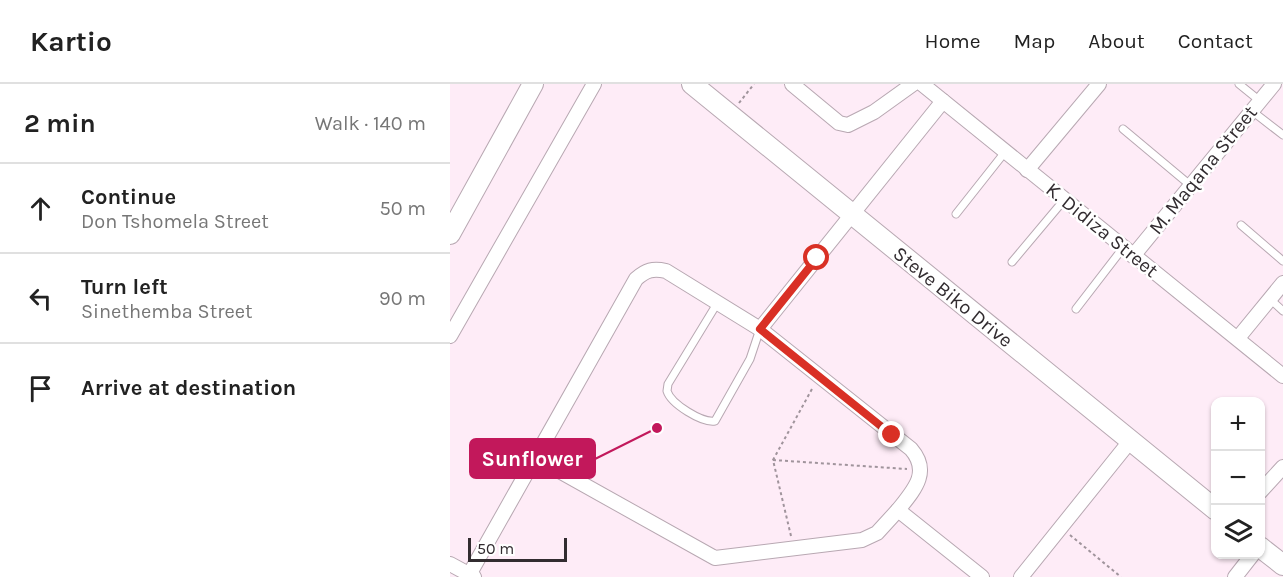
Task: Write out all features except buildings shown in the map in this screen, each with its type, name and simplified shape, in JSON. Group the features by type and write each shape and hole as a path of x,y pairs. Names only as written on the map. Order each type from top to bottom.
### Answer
{"main road":[{"path":"450,234 533,84"},
{"name":"Steve Biko Drive","path":"692,84 1211,507"},
{"path":"1265,551 1283,565"}],"street":[{"path":"451,331 594,84"},
{"path":"792,84 839,123 848,125 874,112 913,84"},
{"name":"K. Didiza Street","path":"922,84 1283,376"},
{"path":"1027,170 1099,84"},
{"name":"M. Maqana Street","path":"1128,252 1190,186 1274,84"},
{"path":"760,329 943,102"},
{"path":"450,564 471,576 536,458 636,279 650,269 666,271 760,329 911,449 922,470 917,486 898,510 870,537 715,558 536,458"},
{"path":"1238,338 1283,283"},
{"path":"1021,577 1131,440"},
{"path":"1265,487 1283,467"},
{"path":"898,510 982,577"},
{"path":"1235,577 1250,559"}],"lane":[{"path":"1239,84 1283,135"},
{"path":"1123,129 1190,186"},
{"path":"956,214 1005,152"},
{"path":"1012,262 1064,200"},
{"path":"1241,225 1283,261"},
{"path":"1076,309 1128,252"},
{"path":"1270,299 1283,311"},
{"path":"718,302 668,384 667,391 673,401 705,421 715,421 750,360 760,329"}],"path":[{"path":"730,115 754,84"},
{"path":"794,549 773,460 819,376"},
{"path":"773,460 922,470"},
{"path":"1061,528 1121,577"}],"place":[{"name":"Sunflower","path":"657,428"}],"route":[{"path":"817,258 760,329 892,435"}]}
